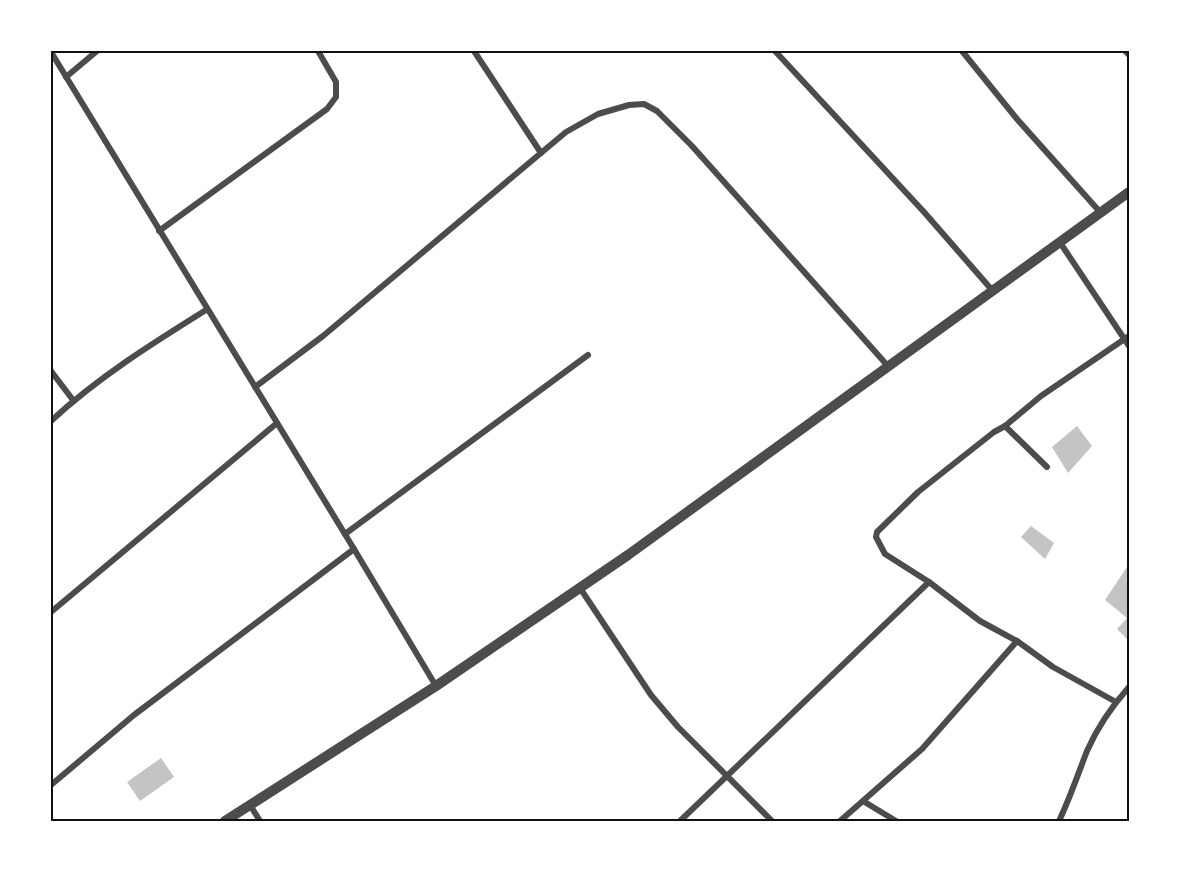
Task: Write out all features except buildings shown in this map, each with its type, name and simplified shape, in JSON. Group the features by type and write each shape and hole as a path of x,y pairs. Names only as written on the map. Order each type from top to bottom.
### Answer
{"street":[{"path":"66,77 97,51"},
{"path":"159,231 327,109 336,96 336,82 318,51"},
{"path":"474,51 541,153"},
{"path":"775,51 924,212 992,290"},
{"path":"962,51 1017,119 1100,212"},
{"path":"1125,51 1129,55"},
{"path":"51,52 436,686"},
{"path":"255,387 322,336 566,132 598,114 629,105 644,104 657,111 692,146 887,365"},
{"path":"225,821 436,686 628,555 887,365 1129,192"},
{"path":"1059,241 1127,337 1129,346"},
{"path":"51,421 74,400 165,336 207,310"},
{"path":"1116,702 1053,667 1017,641 980,621 928,582 885,554 876,537 877,532 925,486 1041,396 1127,337"},
{"path":"345,534 588,356"},
{"path":"51,371 74,400"},
{"path":"51,612 278,423"},
{"path":"1005,426 1047,467"},
{"path":"51,785 134,715 354,549"},
{"path":"681,821 928,582"},
{"path":"580,588 651,695 678,728 772,821"},
{"path":"840,821 922,749 1017,641"},
{"path":"1059,821 1073,792 1088,748 1116,702 1129,687"},
{"path":"863,801 896,821"},
{"path":"250,805 260,821"}]}
